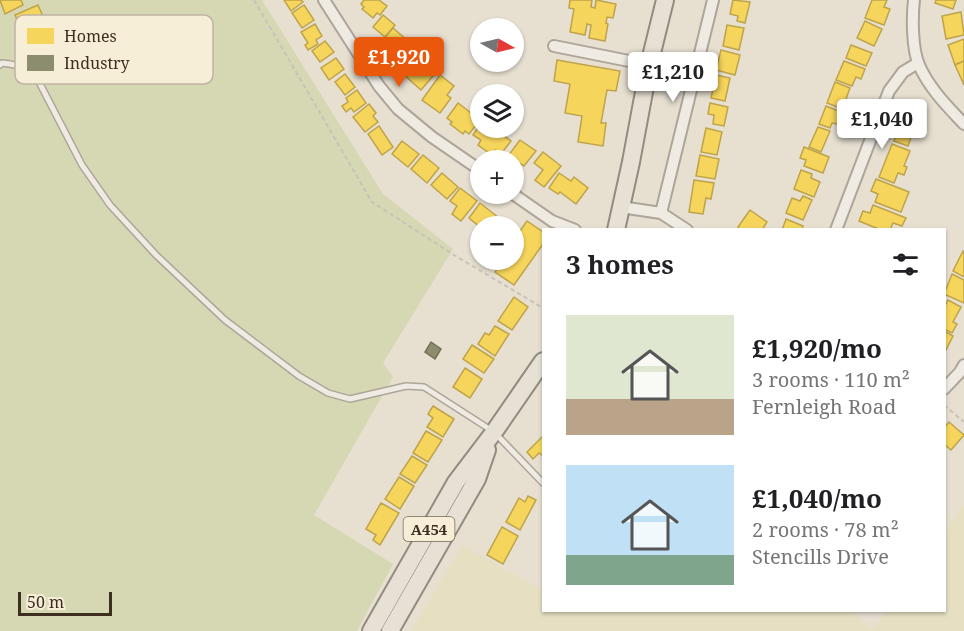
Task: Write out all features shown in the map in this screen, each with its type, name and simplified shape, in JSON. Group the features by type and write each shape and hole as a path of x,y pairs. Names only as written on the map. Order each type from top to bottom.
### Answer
{"main road":[{"path":"616,228 649,65 665,0"},
{"name":"A454","path":"371,631 456,482 542,362"},
{"name":"A454","path":"390,631 477,478 494,432"}],"street":[{"path":"324,0 379,86 398,109 432,137 470,163"},
{"path":"668,225 661,213 713,0"},
{"path":"914,0 912,14 918,63 931,86 964,124"},
{"path":"554,46 649,65"},
{"path":"838,228 889,91 903,72 918,63"},
{"path":"524,202 552,221 570,228"},
{"path":"621,207 661,213"},
{"path":"946,387 960,372 964,364"}],"lane":[{"path":"40,84 82,165 110,204 156,255 225,320 299,376 328,393 350,399 406,386 424,387 494,432 542,482"}],"path":[{"path":"254,0 372,202 542,308"},
{"path":"946,407 964,422"}],"shaded area":[{"path":"964,504 964,631 411,631 462,545 542,588 542,612 853,612 872,630 886,612 946,612 946,530"}],"green space":[{"path":"0,0 262,0 383,194 453,249 383,363 393,377 314,515 393,564 357,631 0,631"}],"building: Homes":[{"path":"0,0 21,0 23,5 5,14"},
{"path":"284,0 301,0 303,2 291,11"},
{"path":"364,0 379,0 387,6 380,15 377,13 373,18 362,9 364,7 361,4"},
{"path":"570,0 592,0 591,7 595,8 596,0 616,4 613,18 607,17 605,41 589,38 591,25 587,24 585,35 570,32 574,9 569,8"},
{"path":"733,0 750,2 745,23 737,21 738,16 730,14"},
{"path":"872,0 887,0 884,7 890,9 884,25 865,18"},
{"path":"936,0 956,0 953,9 935,3"},
{"path":"38,5 42,15 15,15"},
{"path":"304,5 314,20 302,28 292,13"},
{"path":"961,12 964,35 946,39 942,16"},
{"path":"383,15 395,25 385,37 373,27"},
{"path":"865,21 882,29 874,46 857,38"},
{"path":"315,24 322,36 316,40 318,44 308,50 305,45 308,43 301,32"},
{"path":"727,25 744,28 739,50 723,46"},
{"path":"393,28 407,40 396,53 382,41"},
{"path":"964,39 964,61 955,65 948,45"},
{"path":"325,41 334,52 320,62 312,51"},
{"path":"404,44 420,57 408,70 393,57"},
{"path":"851,45 872,53 866,66 846,58"},
{"path":"721,50 740,55 735,75 716,70"},
{"path":"336,58 344,69 329,80 321,68"},
{"path":"557,60 620,71 616,91 607,90 601,123 606,123 603,146 578,142 582,116 565,113 570,84 554,81"},
{"path":"844,61 865,69 861,79 856,77 852,86 836,80"},
{"path":"964,61 964,85 955,65"},
{"path":"416,62 433,76 421,90 404,75"},
{"path":"345,74 355,87 345,95 335,82"},
{"path":"440,75 454,86 447,95 451,98 440,113 422,100"},
{"path":"716,75 730,78 725,101 711,98"},
{"path":"835,82 850,88 846,99 852,102 848,111 827,103"},
{"path":"357,90 366,103 354,112 351,108 346,112 342,106 348,102 346,98"},
{"path":"458,103 470,112 470,133 465,131 463,134 450,124 452,122 447,118"},
{"path":"710,103 728,107 724,126 713,124 714,115 708,114"},
{"path":"369,104 376,113 373,116 378,122 365,132 353,117"},
{"path":"826,106 846,114 843,122 838,120 837,124 832,123 830,128 819,124"},
{"path":"906,107 920,111 908,146 894,141"},
{"path":"379,126 393,147 382,155 368,134"},
{"path":"818,127 830,131 821,152 809,147"},
{"path":"706,128 722,132 717,155 701,152"},
{"path":"478,138 507,138 511,141 504,150 485,150 478,145 481,140"},
{"path":"520,140 536,151 524,166 524,150 512,150"},
{"path":"402,141 419,154 408,167 392,154"},
{"path":"892,144 910,151 904,166 907,167 904,175 898,173 894,183 879,177"},
{"path":"804,147 829,157 823,173 804,166 806,160 800,158"},
{"path":"543,152 561,166 544,187 535,180 543,170 534,163"},
{"path":"423,155 439,168 427,183 411,169"},
{"path":"700,155 719,159 715,179 696,176"},
{"path":"801,170 812,174 811,178 820,182 814,197 794,189"},
{"path":"442,173 458,187 447,199 431,185"},
{"path":"559,173 571,181 574,177 588,188 576,204 560,192 558,194 549,188"},
{"path":"876,179 909,192 901,212 875,202 878,194 871,191"},
{"path":"694,180 714,183 711,199 706,198 703,214 689,212"},
{"path":"460,188 470,196 470,204 475,204 461,221 452,214 457,206 450,201"},
{"path":"803,196 812,200 803,220 786,213 792,198 800,201"},
{"path":"481,204 496,216 470,216"},
{"path":"873,205 906,218 902,226 893,223 891,228 876,228 859,221 863,211 870,213"},
{"path":"750,210 767,222 763,228 738,227"},
{"path":"786,219 803,226 802,228 783,228"},
{"path":"527,221 542,231 542,245 514,285 495,272 496,270 524,270 524,225"},
{"path":"964,251 964,277 953,271"},
{"path":"952,274 964,280 964,303 946,295"},
{"path":"514,297 528,307 512,330 498,321"},
{"path":"948,300 961,307 953,322 957,324 952,333 946,330"},
{"path":"495,326 509,334 495,356 478,344 485,333 489,335"},
{"path":"946,332 953,336 946,350"},
{"path":"472,345 494,359 484,373 463,359"},
{"path":"465,368 482,379 470,398 453,387"},
{"path":"433,406 454,419 443,437 427,427 433,418 428,414"},
{"path":"949,422 964,435 951,450 946,446 946,426"},
{"path":"426,431 442,440 428,462 413,453"},
{"path":"542,437 542,455 539,453 533,459 527,452"},
{"path":"412,456 427,465 415,483 400,474"},
{"path":"399,477 414,486 400,509 385,499"},
{"path":"528,496 536,500 520,530 506,522 519,498 525,502"},
{"path":"381,503 399,513 380,545 373,540 376,535 366,529"},
{"path":"502,527 518,536 503,564 487,555"}],"building: Industry":[{"path":"431,342 441,349 435,359 425,352"}]}
